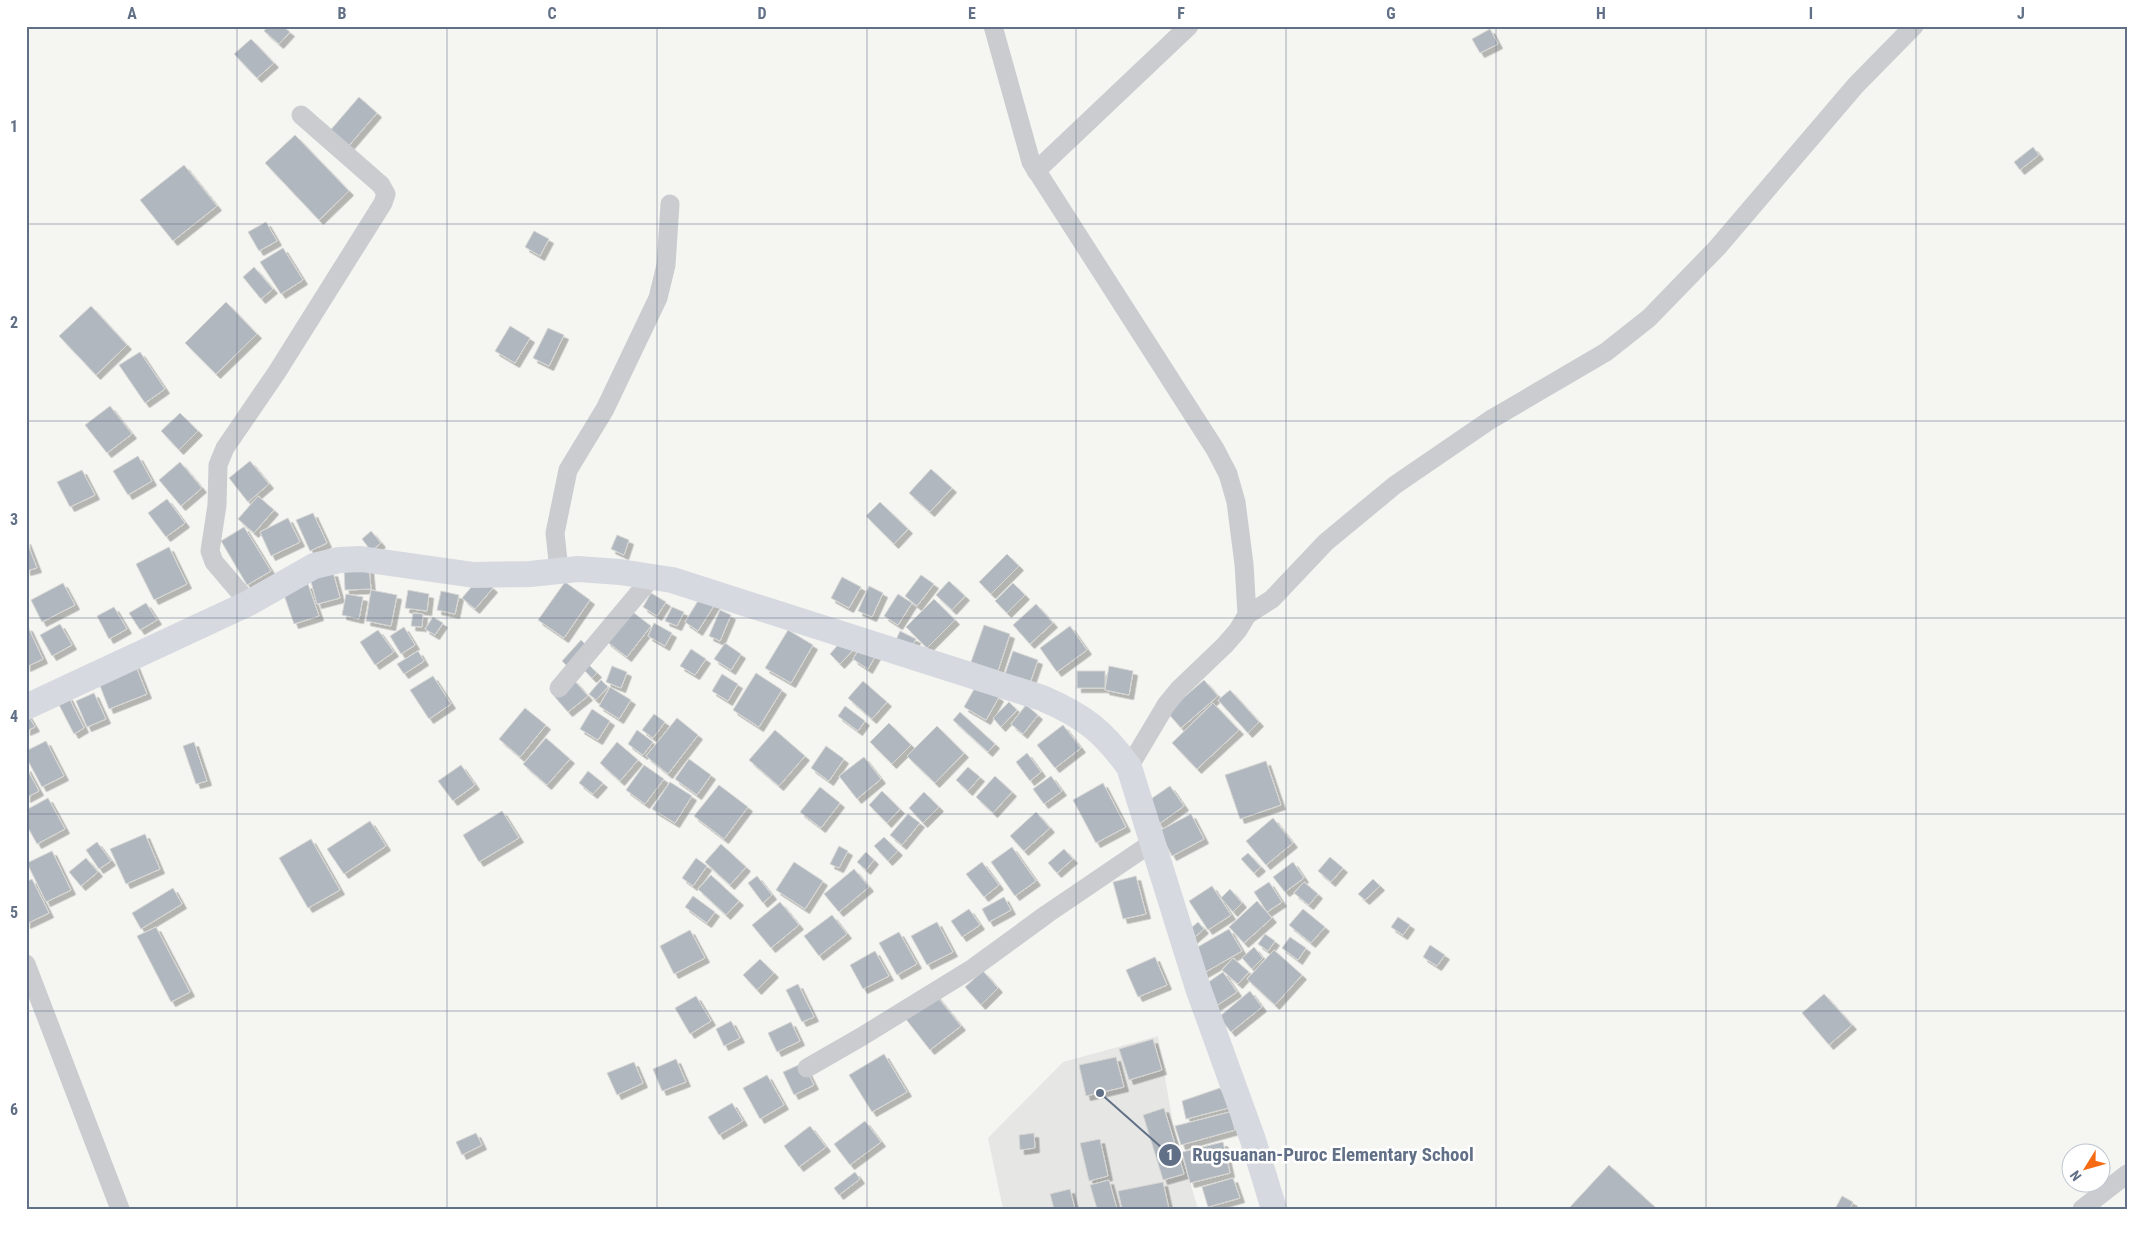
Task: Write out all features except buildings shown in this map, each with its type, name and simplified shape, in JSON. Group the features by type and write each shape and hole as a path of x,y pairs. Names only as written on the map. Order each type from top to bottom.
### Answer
{"street":[{"path":"993,26 1031,162 1210,442 1228,474 1236,502 1244,564 1247,615"},
{"path":"1036,171 1189,26"},
{"path":"1129,768 1161,713 1179,689 1225,645 1238,630 1247,615 1272,599 1326,542 1395,485 1490,420 1606,352 1649,318 1717,248 1856,85 1914,26"},
{"path":"249,603 221,571 212,558 210,551 217,505 218,465 225,448 278,372 383,203 386,194 382,185 301,115"},
{"path":"559,570 555,533 568,470 606,409 658,298 666,266 670,204"},
{"path":"26,707 249,603 314,566 339,560 361,559 474,575 522,574 578,569 653,576 672,580 890,648 1042,698 1072,710 1097,728 1129,768 1198,988 1253,1140 1274,1209"},
{"path":"559,688 653,576"},
{"path":"807,1068 862,1037 973,968 1055,908 1153,842"},
{"path":"26,964 120,1209"},
{"path":"2082,1209 2127,1174"}],"shaded area":[{"path":"1158,1036 1173,1124 1198,1209 1003,1209 988,1138 1063,1062"}],"place":[{"name":"Rugsuanan-Puroc Elementary School","path":"1100,1093"}]}
